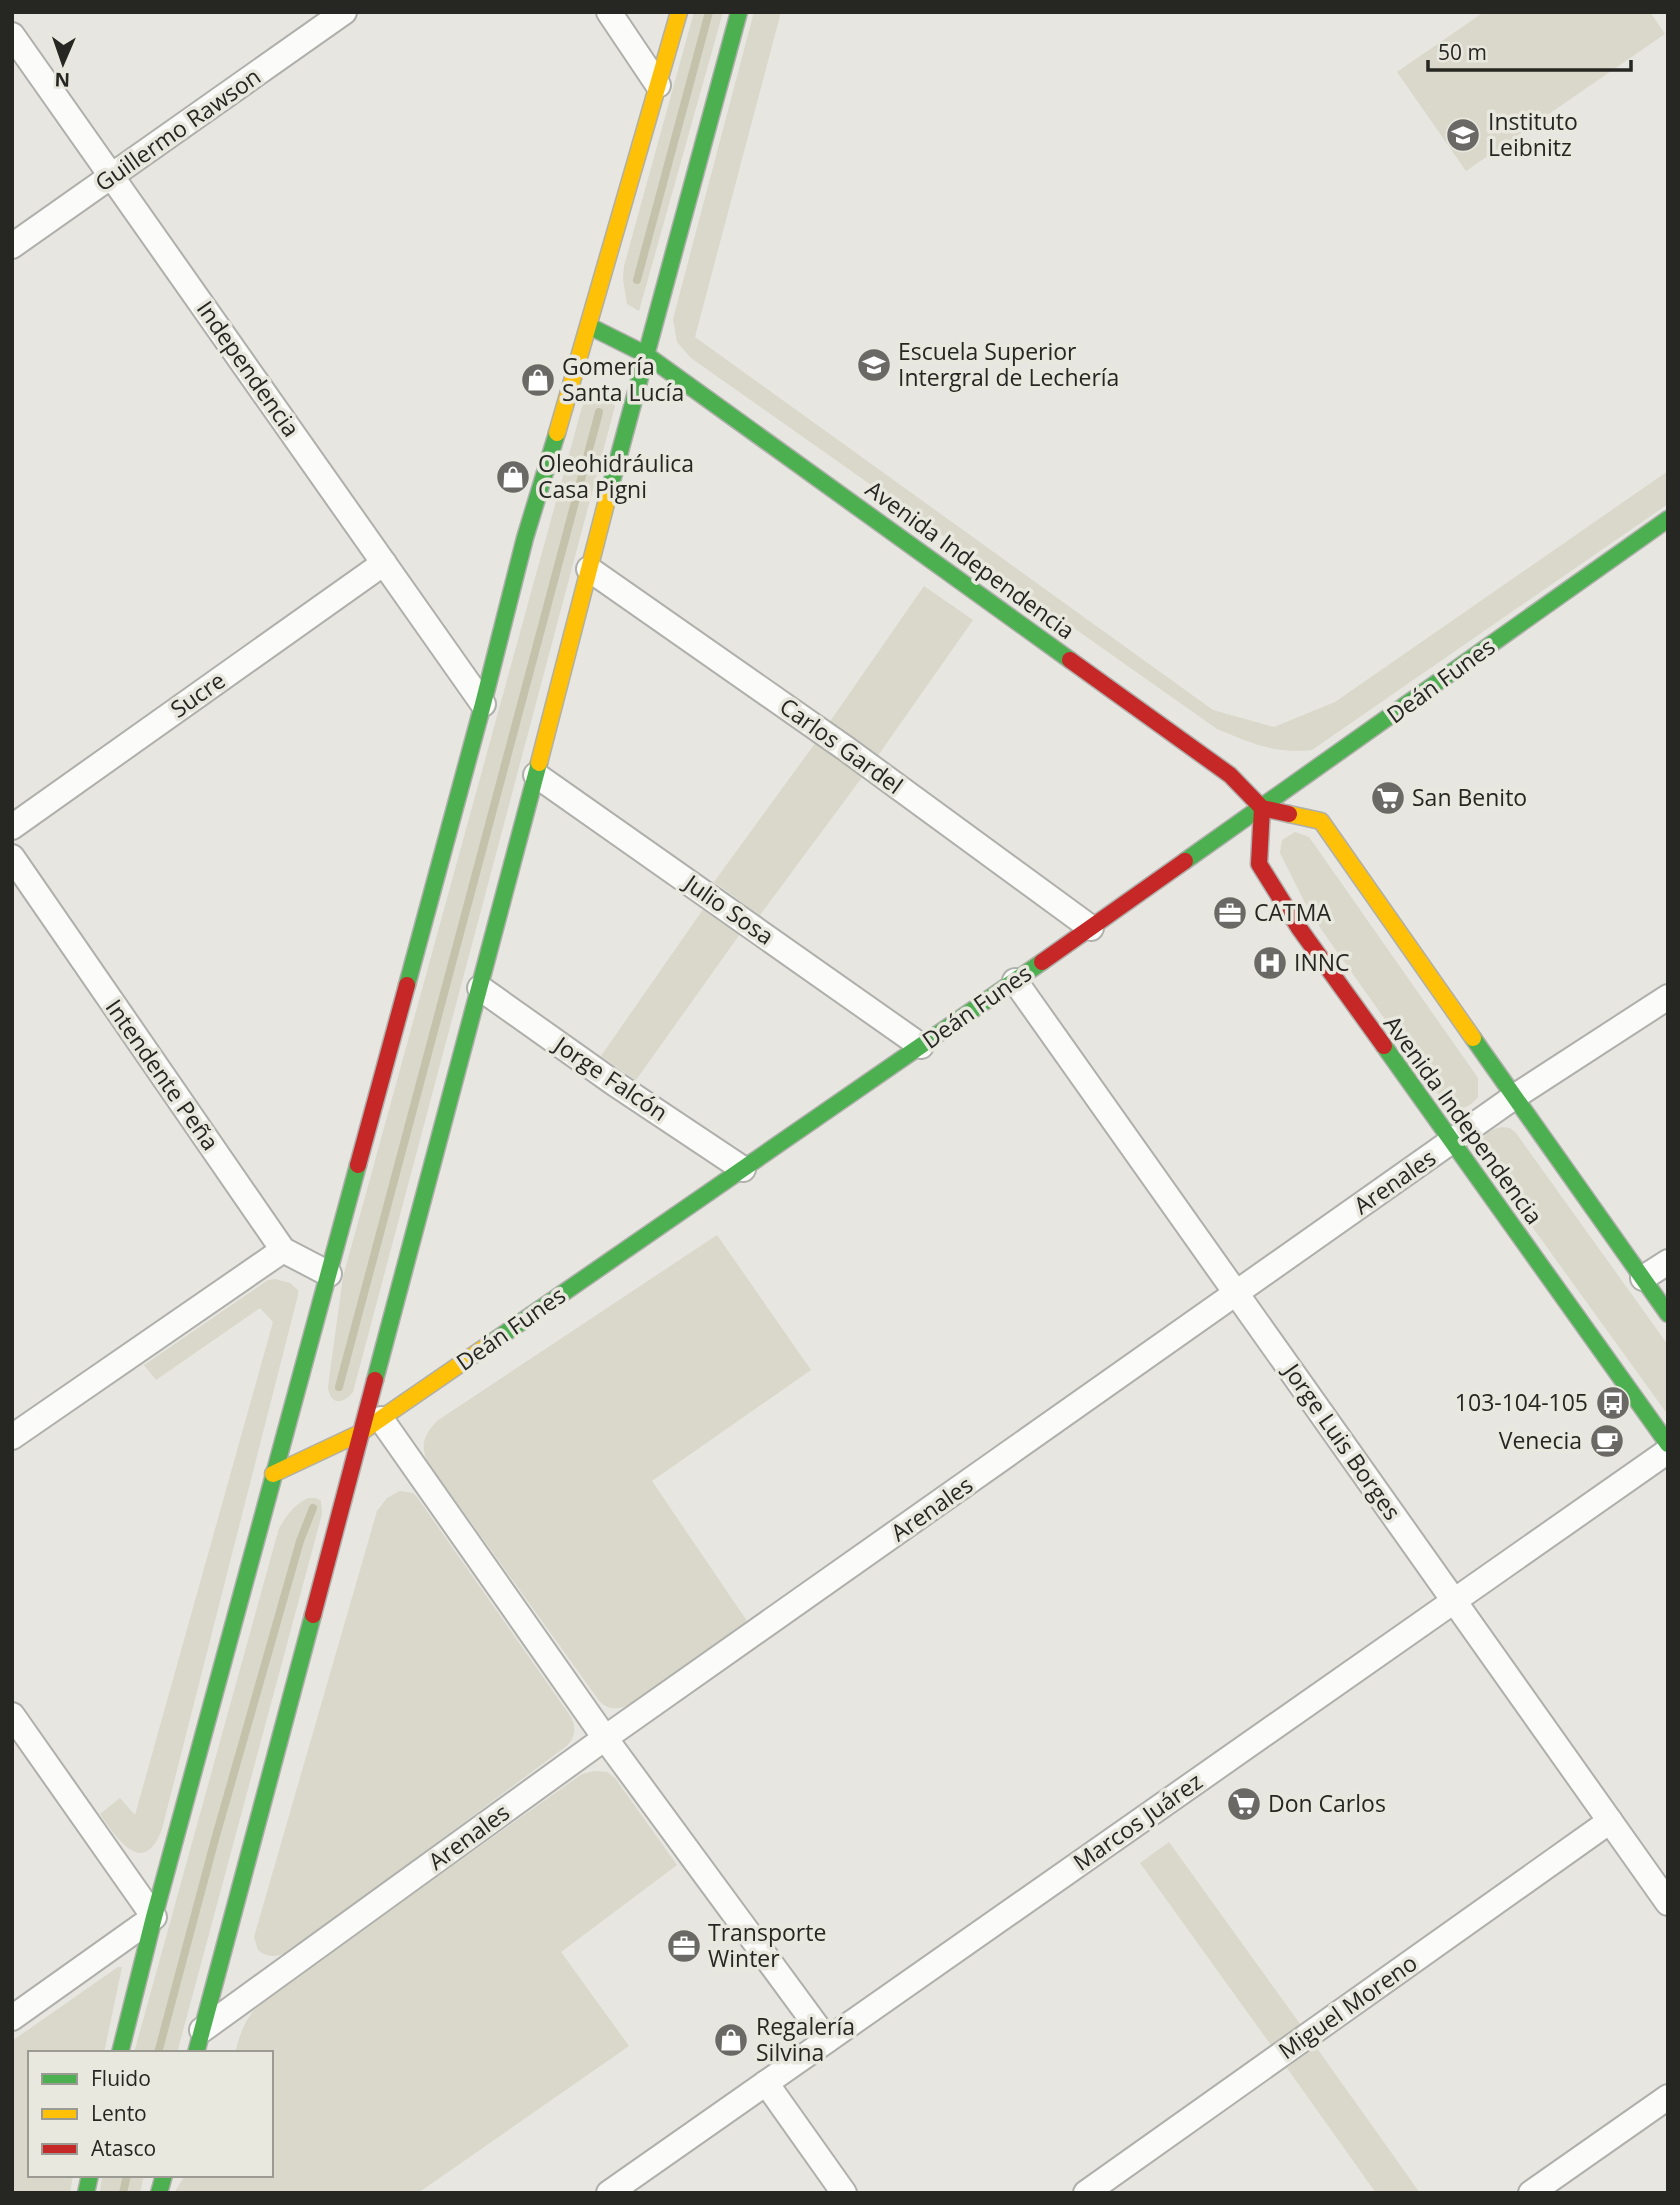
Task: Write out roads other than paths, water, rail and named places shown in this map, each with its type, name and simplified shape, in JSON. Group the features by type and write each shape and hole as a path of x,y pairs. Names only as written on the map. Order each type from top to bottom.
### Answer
{"main road":[{"path":"120,2051 273,1474 483,704 525,538 679,12"},
{"path":"199,2042 537,775 645,354 739,12"},
{"path":"589,326 645,354"},
{"name":"Avenida Independencia","path":"645,354 1230,775 1262,808 1259,864 1299,928 1668,1444"},
{"name":"Deán Funes","path":"273,1474 360,1433 381,1419 1091,928 1668,519"},
{"path":"1262,808 1321,821 1668,1314"}],"street":[{"name":"Guillermo Rawson","path":"12,246 344,12"},
{"path":"609,12 658,85"},
{"name":"Independencia","path":"12,34 483,704"},
{"name":"Sucre","path":"12,827 384,563"},
{"name":"Carlos Gardel","path":"589,569 845,748 1091,928"},
{"name":"Julio Sosa","path":"537,775 921,1046"},
{"name":"Intendente Peña","path":"12,857 283,1250 329,1275"},
{"name":"Jorge Luis Borges","path":"1015,981 1668,1903"},
{"name":"Jorge Falcón","path":"480,988 614,1083 743,1169"},
{"name":"Arenales","path":"199,2042 606,1738 1514,1097 1668,997"},
{"path":"12,1437 283,1250"},
{"path":"1643,1278 1668,1262"},
{"path":"381,1419 606,1738 827,2040"},
{"name":"Marcos Juárez","path":"609,2193 1668,1451"},
{"path":"12,1715 154,1917 12,2018"},
{"name":"Miguel Moreno","path":"1086,2193 1610,1821"},
{"path":"766,2083 844,2193"},
{"path":"1531,2193 1668,2097"}],"waterway":[{"path":"637,280 709,12"},
{"path":"339,1387 599,412"},
{"path":"159,2051 214,1843 300,1541 313,1508"},
{"path":"123,2193 127,2177"}],"place":[{"name":"Instituto Leibnitz","path":"1463,135"},
{"name":"Escuela Superior Intergral de Lechería","path":"874,365"},
{"name":"Gomería Santa Lucía","path":"538,380"},
{"name":"Oleohidráulica Casa Pigni","path":"513,477"},
{"name":"San Benito","path":"1388,798"},
{"name":"CATMA","path":"1230,913"},
{"name":"INNC","path":"1270,963"},
{"name":"103-104-105","path":"1613,1403"},
{"name":"Venecia","path":"1607,1441"},
{"name":"Don Carlos","path":"1244,1804"},
{"name":"Transporte Winter","path":"684,1946"},
{"name":"Regalería Silvina","path":"731,2040"}]}
